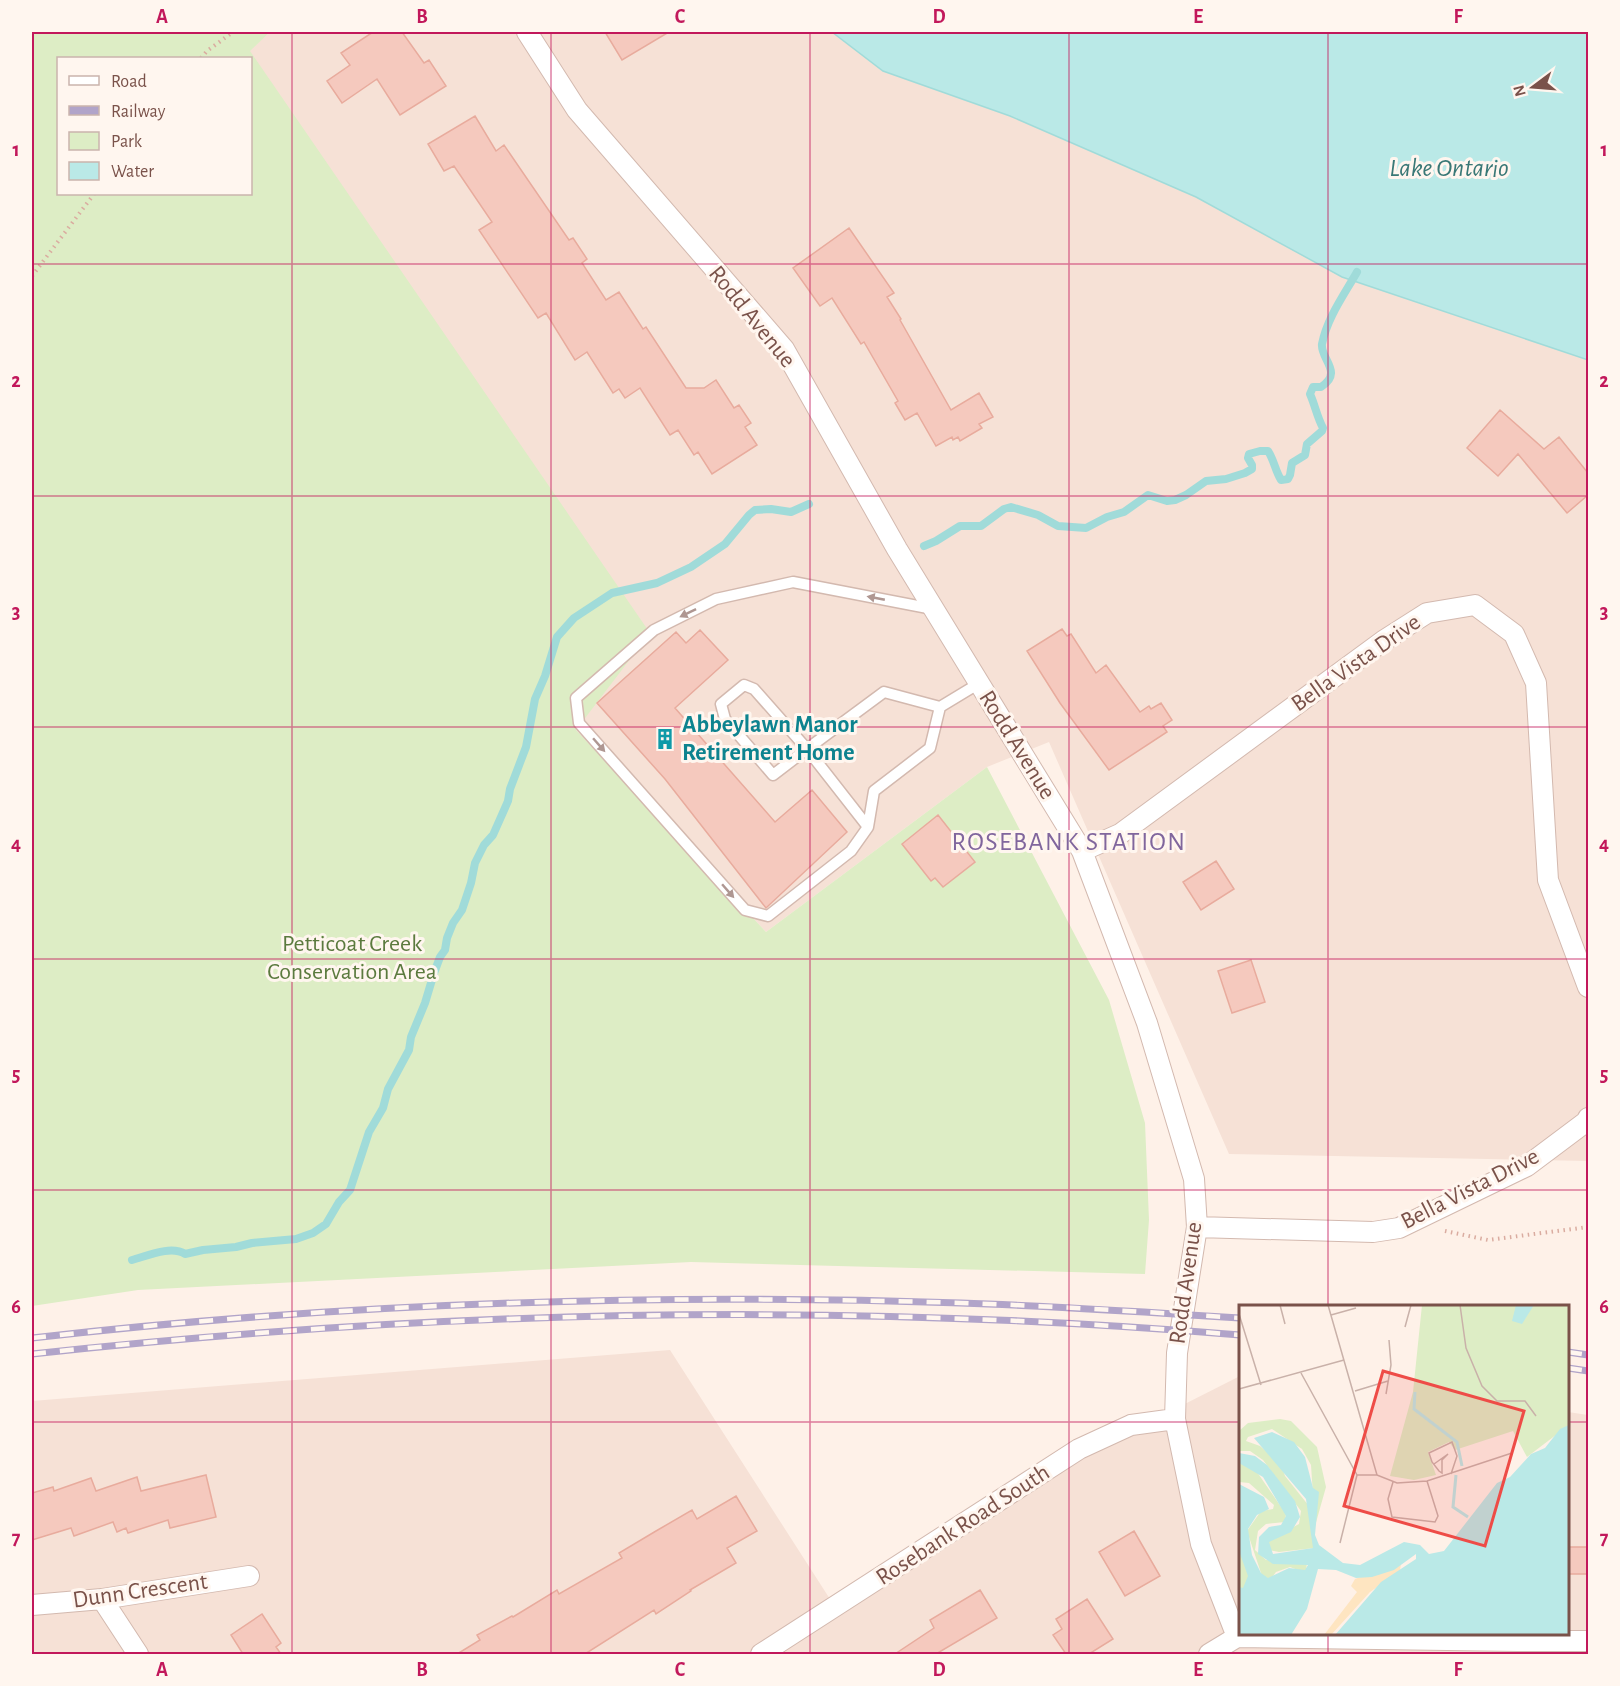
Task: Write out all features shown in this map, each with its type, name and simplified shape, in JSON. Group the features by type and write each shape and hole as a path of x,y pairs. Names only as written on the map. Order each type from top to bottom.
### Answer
{"street":[{"name":"Rodd Avenue","path":"527,32 577,110 784,349 897,549 1082,851 1143,1012 1194,1179 1197,1227 1177,1353 1175,1419 1201,1544 1237,1637"},
{"name":"Bella Vista Drive","path":"1082,851 1120,834 1392,635 1427,613 1475,605 1514,634 1536,683 1548,880 1588,987"},
{"name":"Bella Vista Drive","path":"1197,1227 1373,1232 1399,1228 1527,1166 1588,1118"},
{"name":"Rosebank Road South","path":"761,1654 1080,1449 1131,1425 1175,1419"},
{"name":"Dunn Crescent","path":"32,1605 102,1599 249,1576"},
{"path":"102,1599 138,1654"},
{"path":"1209,1654 1237,1637 1588,1641"}],"lane":[{"path":"933,609 792,582 716,599 654,630 576,698 579,723 745,910 768,916 851,851 868,827 874,791 930,748 940,707 978,684"},
{"path":"868,827 807,749 786,723 754,689 744,684 722,704 725,719 773,775 807,749 884,692 940,707"}],"path":[{"path":"202,57 233,32"},
{"path":"32,276 93,195"},
{"path":"1440,1230 1488,1240 1588,1227"}],"shaded area":[{"path":"270,32 832,32 883,71 1010,116 1196,197 1342,277 1588,360 1588,1161 1229,1154 1049,742 987,767 766,932 576,730 249,51"},
{"path":"670,1350 837,1610 1096,1449 1239,1377 1239,1635 1569,1635 1569,1412 1588,1415 1588,1654 32,1654 32,1401"}],"green space":[{"name":"Petticoat Creek Conservation Area","path":"32,32 270,32 250,51 650,633 576,730 766,932 987,767 1109,1000 1145,1123 1149,1220 1145,1274 691,1262 138,1290 32,1306"}],"water":[{"name":"Lake Ontario","path":"832,32 1588,32 1588,360 1342,277 1196,197 1010,116 883,71"}],"building":[{"path":"373,32 402,32 424,63 429,60 446,86 400,115 377,79 342,103 327,81 350,65 341,53"},
{"path":"605,32 669,32 622,60"},
{"path":"475,116 496,151 504,145 569,240 573,238 587,259 582,263 606,300 619,292 643,329 646,327 686,388 704,388 716,380 734,408 739,405 751,423 745,427 757,445 712,474 698,452 694,455 678,430 670,435 640,388 625,398 619,389 613,393 587,352 575,360 546,313 538,318 479,230 492,222 454,166 444,171 428,144"},
{"path":"849,228 894,293 887,297 951,410 979,393 993,417 979,424 982,428 960,441 958,437 953,440 952,437 936,446 917,413 905,420 895,403 898,401 864,342 861,344 832,298 820,306 793,268"},
{"path":"1500,410 1544,449 1559,437 1588,473 1588,495 1567,513 1518,454 1498,476 1467,448"},
{"path":"1062,629 1067,636 1071,634 1096,673 1106,665 1140,712 1149,706 1151,709 1161,703 1172,720 1163,726 1167,732 1109,770 1060,703 1027,651"},
{"name":"Abbeylawn Manor Retirement Home","path":"700,630 728,660 675,708 775,822 812,790 847,832 766,908 665,779 597,703 676,632 686,643"},
{"path":"938,815 975,862 943,887 935,878 931,881 902,844"},
{"path":"1216,861 1234,889 1201,910 1183,882"},
{"path":"1251,960 1265,1002 1232,1013 1218,971"},
{"path":"206,1475 216,1517 170,1528 168,1520 128,1533 126,1528 117,1532 113,1522 74,1536 71,1528 32,1540 32,1493 53,1487 54,1491 91,1478 96,1491 137,1477 141,1491"},
{"path":"736,1496 757,1531 727,1548 736,1563 690,1590 656,1614 654,1610 585,1654 457,1654 480,1640 477,1635 513,1617 557,1590 559,1594 622,1558 619,1553 692,1510 697,1519"},
{"path":"1134,1531 1160,1576 1125,1596 1099,1552"},
{"path":"1569,1547 1588,1547 1588,1574 1569,1574"},
{"path":"980,1590 997,1618 936,1654 895,1654 934,1628 930,1620"},
{"path":"1087,1599 1113,1639 1089,1654 1066,1654 1053,1635 1062,1629 1056,1619"},
{"path":"262,1614 281,1643 276,1647 281,1654 243,1654 231,1635"}],"waterway":[{"path":"924,546 960,526 981,526 1004,509 1011,507 1038,515 1058,526 1086,528 1107,517 1124,512 1148,495 1167,501 1175,500 1206,481 1226,479 1245,473 1252,469 1249,454 1260,451 1268,451 1281,480 1288,479 1292,463 1305,455 1307,444 1322,431 1323,428 1310,394 1313,387 1321,387 1331,376 1322,350 1324,334 1357,272"},
{"path":"132,1260 166,1251 185,1254 252,1243 296,1239 313,1233 326,1224 339,1202 350,1190 369,1132 383,1108 388,1089 409,1050 411,1037 440,957 445,950 447,938 462,910 475,863 484,845 493,835 508,801 510,789 526,747 535,699 557,637 574,618 612,593 657,583 691,567 725,544 755,510 771,509 791,512 809,504"}],"railway":[{"path":"32,1338 263,1316 612,1300 845,1300 961,1303 1239,1318"},
{"path":"32,1354 182,1339 333,1328 484,1320 636,1316 787,1315 938,1318 1239,1335"},
{"path":"1569,1352 1588,1355"},
{"path":"1569,1368 1588,1371"}],"place":[{"name":"Abbeylawn Manor Retirement Home","path":"665,739"}],"district":[{"name":"ROSEBANK STATION","path":"1069,842"}]}
